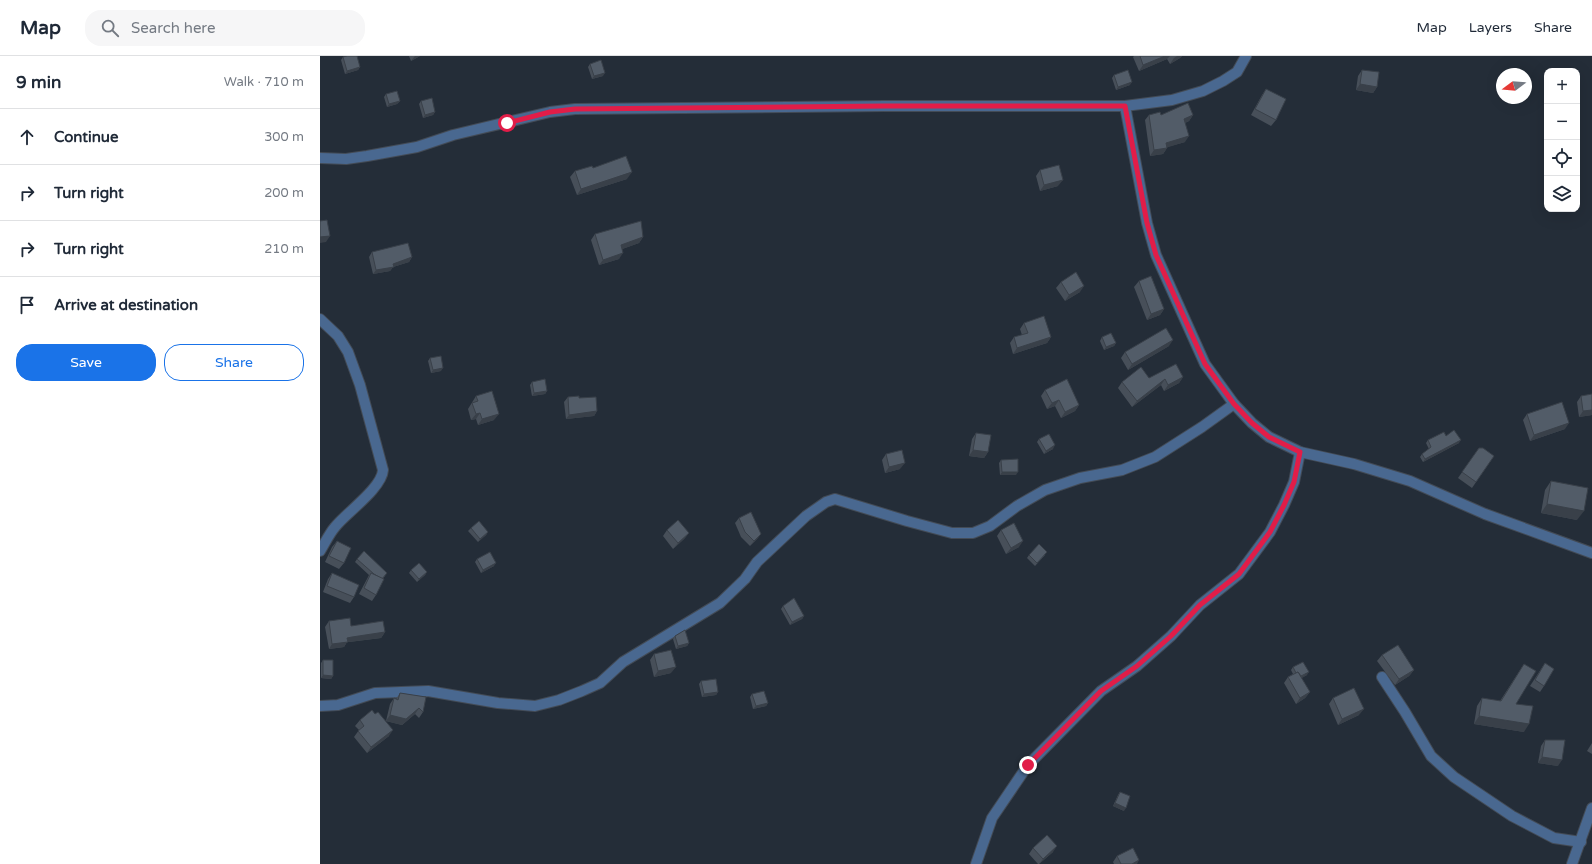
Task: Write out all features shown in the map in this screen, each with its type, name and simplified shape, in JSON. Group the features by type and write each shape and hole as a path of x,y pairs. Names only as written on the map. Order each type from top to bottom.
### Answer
{"street":[{"path":"320,158 346,159 417,147 453,135 550,112 575,109 884,106 1125,106 1172,100 1204,91 1224,81 1237,72 1246,56"},
{"path":"1125,106 1147,223 1156,255 1205,364 1234,404 1252,423 1269,437 1300,452 1354,464 1410,481 1484,514 1592,553"},
{"path":"320,319 338,336 348,352 360,385 384,470 382,477 375,486 334,527 320,551"},
{"path":"320,706 338,705 375,693 388,692 428,691 521,706 535,706 559,700 600,682 623,662 720,603 745,579 757,562 806,516 826,502 835,499 952,533 974,533 990,526 1017,506 1045,490 1080,478 1122,470 1155,457 1202,427 1234,404"},
{"path":"976,864 992,818 1028,765 1101,691 1137,666 1171,636 1200,605 1239,574 1270,532 1284,505 1294,482 1300,452"},
{"path":"1382,677 1405,712 1430,756 1454,776 1512,816 1554,838 1581,842"},
{"path":"1572,864 1592,808"}],"building":[{"path":"357,56 360,67 347,71 343,57"},
{"path":"1140,56 1165,56 1143,65"},
{"path":"601,60 605,73 594,76 590,64"},
{"path":"1128,70 1132,82 1118,87 1114,75"},
{"path":"1362,70 1379,72 1377,87 1360,84"},
{"path":"1266,89 1286,99 1276,120 1255,109"},
{"path":"397,91 400,101 389,104 386,94"},
{"path":"432,98 435,112 425,115 421,101"},
{"path":"1188,103 1193,115 1184,119 1189,136 1166,143 1167,148 1154,150 1149,115 1160,112 1161,115"},
{"path":"626,156 632,172 581,189 575,171 592,166 593,168"},
{"path":"1059,165 1063,180 1044,185 1040,170"},
{"path":"327,220 330,236 320,237 320,221"},
{"path":"641,221 643,237 621,245 623,253 603,260 595,234"},
{"path":"408,243 412,257 393,264 394,267 376,270 372,252"},
{"path":"1076,272 1084,286 1069,295 1061,282"},
{"path":"1151,276 1164,309 1151,314 1139,281"},
{"path":"1044,316 1051,337 1017,348 1014,337 1028,333 1024,323"},
{"path":"1166,328 1173,340 1132,364 1125,352"},
{"path":"1111,333 1116,343 1106,347 1102,337"},
{"path":"441,356 443,368 433,370 430,358"},
{"path":"1176,364 1183,377 1168,385 1165,379 1137,401 1122,382 1141,367 1149,378"},
{"path":"545,379 547,391 534,393 532,382"},
{"path":"1067,379 1079,405 1065,412 1059,400 1052,403 1045,390"},
{"path":"492,391 499,414 482,419 480,413 476,414 472,403 478,401 476,396"},
{"path":"1592,394 1592,410 1583,411 1581,396"},
{"path":"579,396 579,398 596,397 597,411 569,415 568,397"},
{"path":"1562,402 1569,423 1534,435 1527,414"},
{"path":"1454,430 1461,440 1425,459 1422,454 1431,447 1428,440 1444,432 1446,436"},
{"path":"976,433 991,435 988,452 973,450"},
{"path":"1049,434 1055,445 1046,451 1039,439"},
{"path":"1479,448 1483,448 1494,456 1476,482 1462,472"},
{"path":"902,450 905,463 889,467 886,454"},
{"path":"1018,459 1018,472 1002,472 1001,460"},
{"path":"1551,481 1588,488 1584,511 1547,504"},
{"path":"751,512 761,534 754,541 745,532 739,518"},
{"path":"678,520 689,533 678,543 667,530"},
{"path":"479,521 488,532 480,539 471,528"},
{"path":"1014,523 1023,541 1011,548 1001,530"},
{"path":"337,541 351,548 344,563 329,556"},
{"path":"1039,544 1047,552 1037,563 1029,555"},
{"path":"364,551 387,573 382,579 357,559"},
{"path":"490,552 496,563 483,570 477,559"},
{"path":"419,563 427,572 419,579 411,570"},
{"path":"332,573 359,585 354,597 327,586"},
{"path":"371,573 384,579 376,595 364,588"},
{"path":"794,598 804,616 792,622 783,606"},
{"path":"350,618 351,626 383,621 385,632 347,638 348,642 332,644 329,621"},
{"path":"685,630 689,643 678,646 675,636"},
{"path":"1398,645 1414,670 1399,679 1382,655"},
{"path":"671,650 676,667 658,671 654,654"},
{"path":"323,660 333,660 333,676 323,675"},
{"path":"1303,662 1309,672 1301,676 1298,672 1296,673 1293,667"},
{"path":"1545,663 1554,669 1544,686 1535,680"},
{"path":"1524,664 1536,671 1516,704 1533,706 1529,724 1479,716 1482,698 1501,701"},
{"path":"1298,672 1310,692 1300,698 1288,677"},
{"path":"716,679 718,692 704,694 701,681"},
{"path":"1354,688 1364,709 1342,719 1333,698"},
{"path":"764,691 768,703 756,706 752,694"},
{"path":"400,693 426,697 423,712 419,708 406,719 390,715 394,698 398,700"},
{"path":"372,710 375,714 378,712 393,730 371,747 358,731 364,726 360,720"},
{"path":"1545,740 1565,740 1562,760 1542,757"},
{"path":"1120,792 1130,796 1126,808 1115,803"},
{"path":"1047,835 1057,846 1043,859 1033,848"},
{"path":"1133,848 1139,860 1132,864 1121,864 1117,856"}],"route":[{"path":"507,123 550,112 575,109 884,106 1125,106 1147,223 1156,255 1205,364 1234,404 1252,423 1269,437 1300,452 1294,482 1284,505 1270,532 1239,574 1200,605 1171,636 1137,666 1101,691 1028,765"}]}
